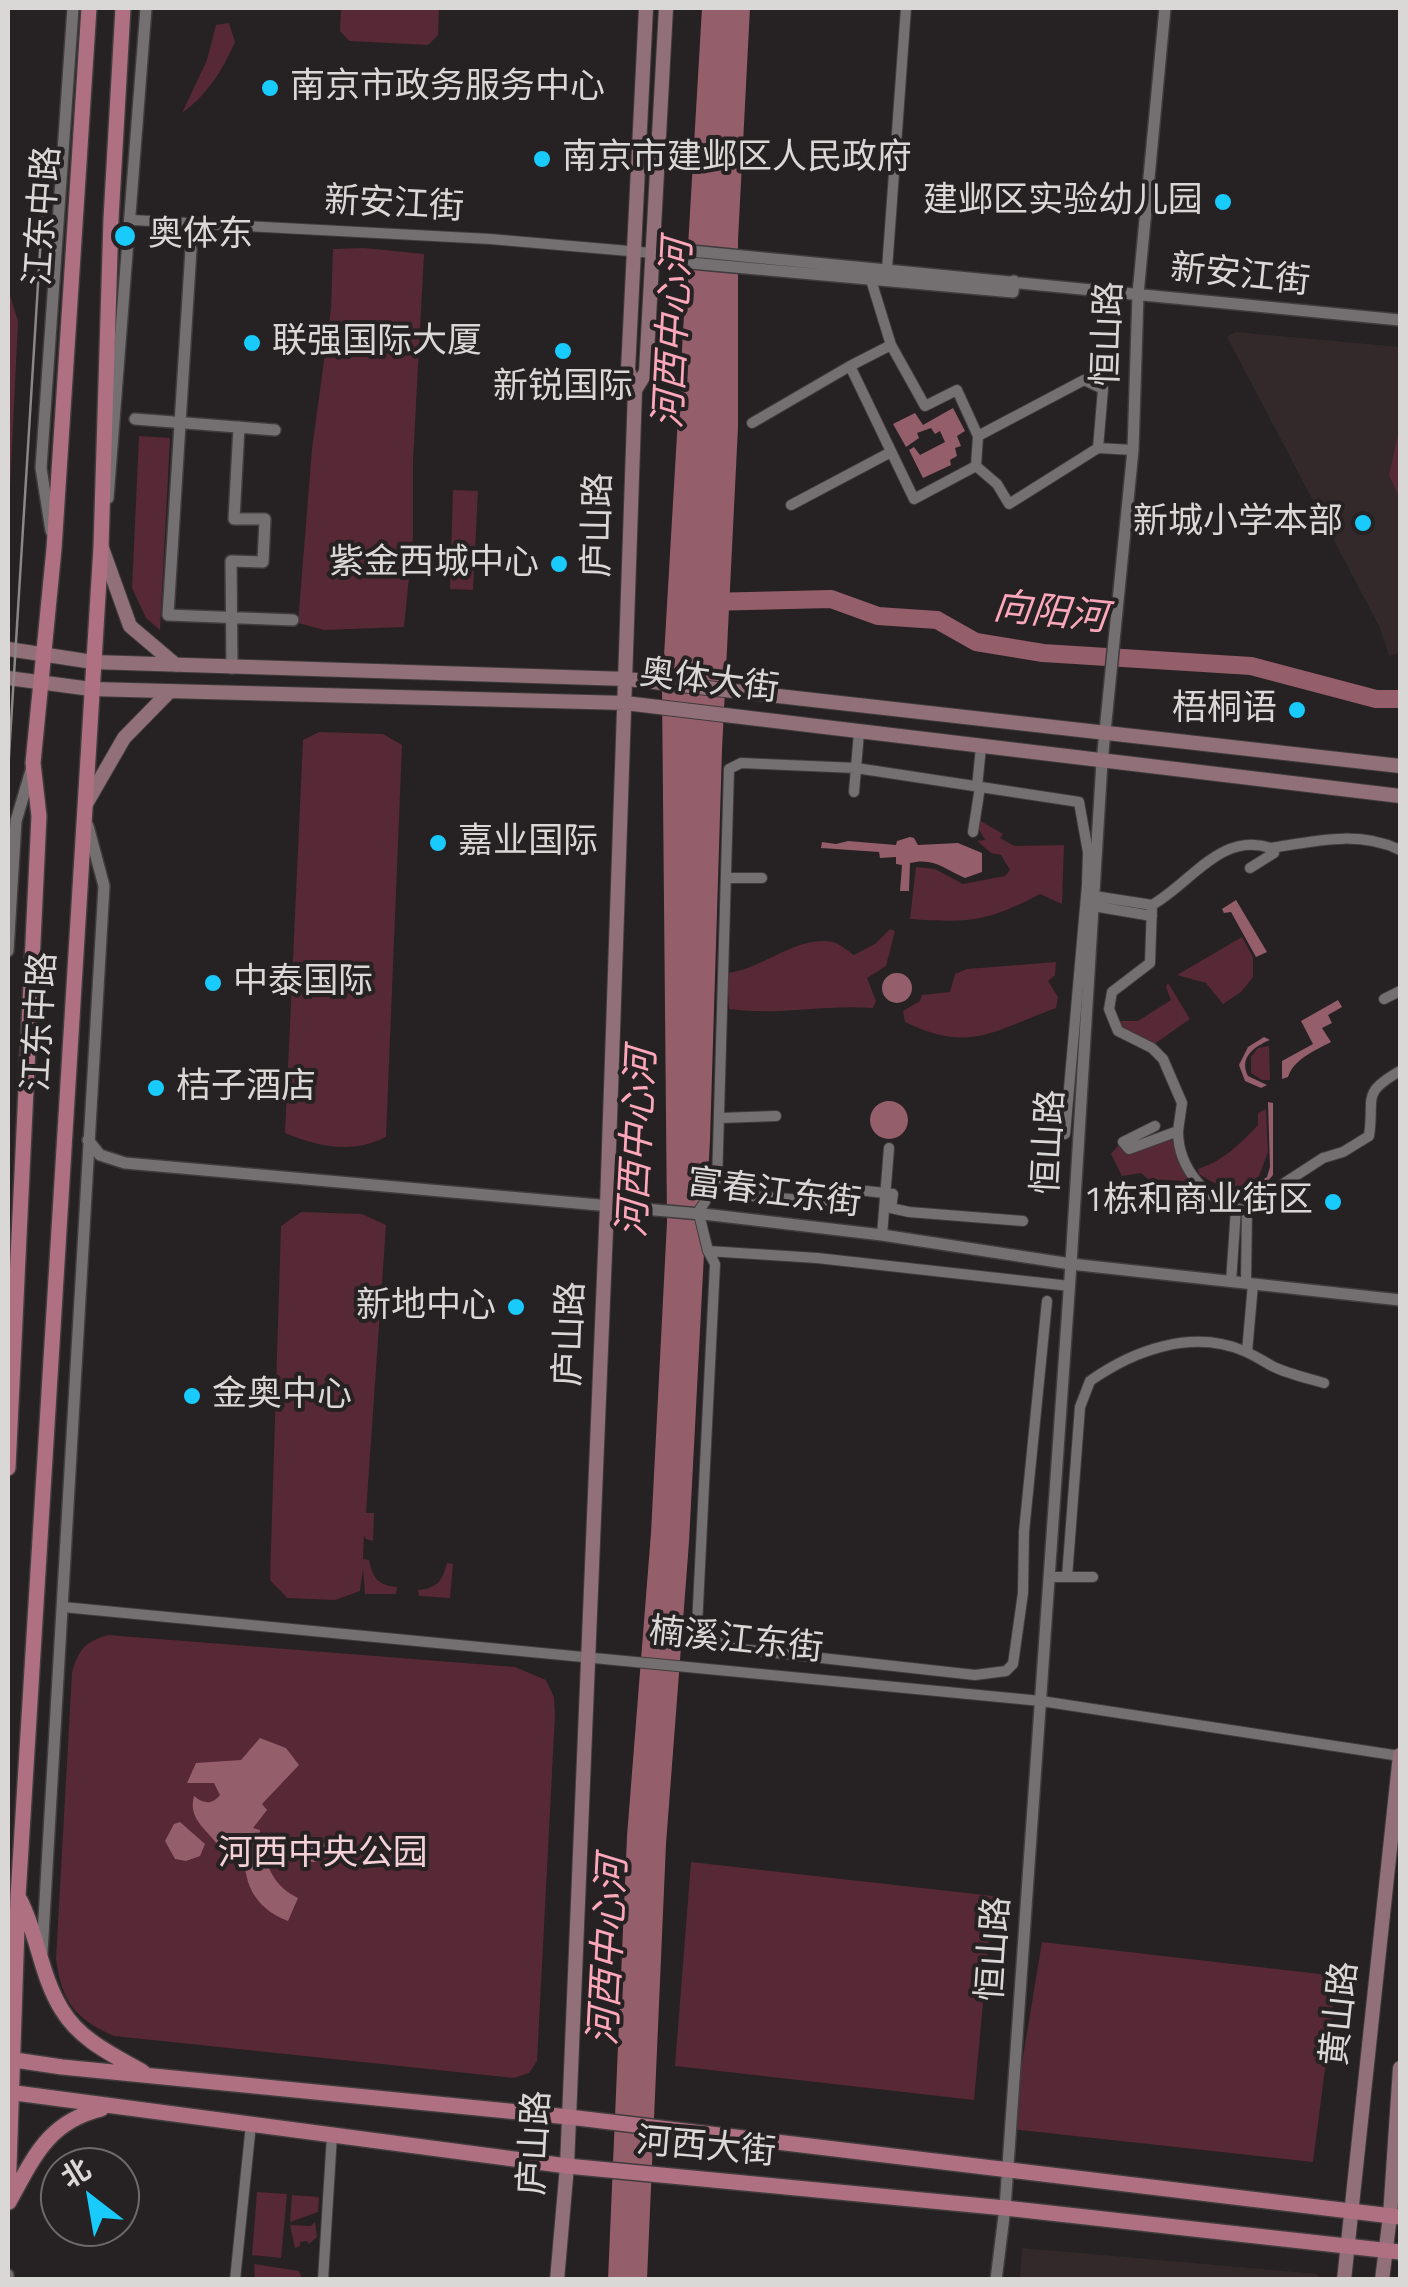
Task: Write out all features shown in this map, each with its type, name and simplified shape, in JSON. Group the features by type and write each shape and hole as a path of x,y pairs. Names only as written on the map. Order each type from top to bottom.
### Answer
{"main road":[{"name":"江东中路","path":"8,1468 39,816 33,763 54,549 89,8"},
{"name":"江东中路","path":"8,2197 9,2059 18,1896 65,1162 90,689 102,546 111,218 122,8"},
{"name":"庐山路","path":"557,2280 567,2166 607,1205 635,390 628,370 646,8"},
{"name":"庐山路","path":"635,390 646,372 666,8"},
{"path":"102,546 130,626 176,666"},
{"name":"奥体大街","path":"8,649 93,662 627,679 1400,766"},
{"name":"奥体大街","path":"8,678 90,689 625,703 1400,796"},
{"path":"83,809 124,738 170,691"},
{"name":"黄山路","path":"1344,2280 1400,1756"},
{"path":"18,1896 33,1926 52,1989 72,2024 97,2047 151,2076"},
{"name":"河西大街","path":"9,2059 569,2117 1395,2217"},
{"name":"黄山路","path":"1382,2280 1393,2251 1400,2068"},
{"name":"河西大街","path":"10,2092 567,2166 1005,2208 1393,2251"},
{"path":"8,2206 28,2167 61,2124 79,2114 112,2106"}],"street":[{"name":"江东中路","path":"54,549 41,468 73,8"},
{"name":"江东中路","path":"102,546 114,463 146,8"},
{"path":"886,269 906,8"},
{"name":"恒山路","path":"996,2280 1008,2171 1042,1700 1102,762 1133,450 1138,294 1165,8"},
{"name":"新安江街","path":"132,220 490,239 754,263 886,269 1400,320"},
{"path":"191,249 168,615 293,620"},
{"name":"新安江街","path":"754,263 871,280 1013,292 1014,280"},
{"path":"871,280 891,345 924,406 957,390 978,436 976,466"},
{"path":"752,423 891,345"},
{"path":"850,366 914,499 976,466"},
{"path":"978,436 1084,380 1102,389 1098,448"},
{"path":"135,418 275,430"},
{"path":"232,668 231,560 264,562 266,519 234,519 239,427"},
{"path":"976,466 997,484 1009,504 1098,448 1133,450"},
{"path":"791,505 891,452"},
{"path":"854,792 859,732"},
{"path":"973,832 981,747"},
{"path":"1047,1302 1024,1532 1022,1594 1013,1664 1006,1671 976,1675 731,1648 704,1636 698,1626 716,1264 708,1251 703,1214 717,1183 729,769 741,762 856,768 1080,802 1088,868 1066,1134"},
{"name":"江东中路","path":"8,951 16,821 33,763"},
{"name":"江东中路","path":"42,1953 104,886 83,809"},
{"path":"1242,1208 1208,1195 1192,1176 1178,1145 1182,1103 1163,1059 1152,1048 1118,1031 1110,1009 1112,992 1150,963 1152,911 1205,863 1238,844 1254,842 1271,848 1315,840 1360,838 1400,850"},
{"path":"1250,868 1274,853 1271,848"},
{"path":"726,878 762,878"},
{"path":"1094,901 1152,911"},
{"path":"1384,999 1400,991"},
{"path":"1231,1282 1242,1208 1294,1174 1369,1136 1371,1096 1380,1082 1400,1070"},
{"path":"720,1118 776,1116"},
{"path":"1155,1126 1123,1142 1129,1149 1178,1131"},
{"name":"富春江东街","path":"88,1140 100,1155 125,1163 703,1214 882,1235 1072,1264 1400,1300"},
{"path":"882,1235 889,1148"},
{"path":"726,1190 816,1202 844,1199 858,1190 892,1194 891,1208 908,1212 1023,1221"},
{"path":"1242,1208 1249,1284 1248,1352"},
{"path":"708,1251 816,1258 1070,1286"},
{"path":"1067,1577 1080,1407 1090,1382 1170,1343 1225,1344 1324,1384"},
{"path":"1049,1577 1092,1577"},
{"name":"楠溪江东街","path":"63,1607 1042,1700 1400,1756"},
{"path":"236,2280 250,2124"},
{"path":"323,2280 332,2135"}],"shaded area":[{"path":"702,8 750,8 738,240 738,427 722,750 710,1139 689,1542 666,1844 647,2279 608,2280 627,1836 651,1533 667,1222 662,690"},
{"name":"新城小学本部","path":"1235,332 1400,347 1400,653 1389,656 1380,628 1227,337"},
{"path":"953,408 965,431 957,436 961,446 955,448 957,456 950,460 951,465 923,478 909,450 914,447 920,455 945,442 940,431 935,434 931,428 917,433 919,438 906,447 893,424 915,413 923,425"},
{"path":"910,837 918,845 958,843 982,853 982,872 965,878 932,863 910,863 909,891 900,891 902,865 896,864 896,857 821,848 822,842 896,845"},
{"path":"1236,900 1267,952 1256,957 1231,912 1224,913 1222,909"},
{"path":"897,973 908,977 912,988 908,999 897,1003 886,999 882,988 886,977"},
{"path":"1338,1000 1342,1007 1328,1015 1332,1023 1322,1028 1331,1042 1305,1056 1282,1079 1282,1061 1313,1044 1301,1021"},
{"path":"1264,1037 1270,1040 1253,1050 1245,1064 1248,1076 1267,1085 1261,1088 1245,1081 1239,1065 1248,1047"},
{"path":"889,1101 902,1107 908,1120 902,1133 889,1139 876,1133 870,1120 876,1107"},
{"path":"1268,1102 1273,1103 1273,1175 1247,1194 1232,1194 1215,1190 1213,1186 1228,1192 1241,1191 1267,1177"},
{"path":"260,1738 286,1748 299,1765 262,1804 267,1810 253,1828 260,1830 258,1851 264,1852 275,1880 298,1898 288,1921 266,1908 252,1891 245,1871 244,1846 231,1839 217,1844 195,1817 194,1796 211,1802 220,1795 214,1783 187,1783 196,1763 241,1760"},
{"path":"180,1822 205,1844 200,1856 186,1861 175,1859 165,1841 174,1824"},
{"path":"314,1838 326,1850 314,1862 302,1850"},
{"path":"1022,2248 1318,2274 1317,2279 1020,2279"}],"green space":[{"path":"341,8 439,8 438,35 428,45 349,41 340,31"},
{"path":"229,23 235,42 225,63 207,90 182,113 207,60 216,25"},
{"path":"333,249 424,254 413,537 404,627 324,630 298,623 312,449 331,309"},
{"path":"8,289 18,321 8,531"},
{"path":"1400,426 1400,499 1389,475"},
{"path":"139,436 170,438 160,630 146,618 132,588"},
{"path":"453,490 478,491 473,590 450,589"},
{"path":"319,732 383,734 402,745 386,1137 361,1146 323,1145 285,1133 303,740"},
{"path":"979,820 1003,834 1000,838 1014,846 1064,845 1062,904 1040,894 977,918 910,919 916,867 935,869 963,884 1005,876 1010,870 1001,855 991,853 977,841 985,840 977,826"},
{"path":"890,929 895,931 886,966 867,978 876,1001 873,1008 729,1009 727,973 819,941 836,943 854,955 875,944"},
{"path":"1242,937 1253,957 1253,977 1241,992 1223,1004 1206,983 1177,975"},
{"path":"1056,962 1055,975 1048,981 1058,997 1056,1008 998,1031 965,1037 928,1031 905,1022 903,1011 920,1001 922,995 950,992 955,974 967,969"},
{"path":"1168,983 1190,1019 1153,1045 1122,1031 1118,1021 1138,1021 1171,1000"},
{"path":"1269,1046 1270,1080 1262,1080 1251,1073 1251,1057 1258,1048"},
{"path":"1266,1109 1268,1152 1259,1176 1229,1187 1199,1174 1198,1169 1223,1157 1245,1139 1258,1125 1258,1113"},
{"path":"1175,1134 1191,1180 1188,1190 1183,1181 1148,1179 1141,1173 1122,1176 1111,1154 1121,1142 1130,1151"},
{"path":"301,1212 362,1214 386,1225 366,1513 374,1513 373,1541 364,1535 363,1559 369,1560 377,1580 397,1587 396,1594 365,1594 363,1569 360,1591 335,1600 287,1598 270,1580 281,1226"},
{"path":"447,1563 453,1564 450,1598 419,1596 418,1590 438,1583"},
{"name":"河西中央公园","path":"108,1635 515,1667 546,1680 554,1697 555,1715 537,2061 529,2073 514,2078 114,2036 72,2007 62,1987 56,1959 72,1673 84,1648"},
{"path":"691,1862 993,1896 974,2100 675,2066"},
{"path":"1042,1942 1337,1976 1313,2162 1011,2129"},
{"path":"257,2192 287,2194 281,2258 252,2255"},
{"path":"292,2195 319,2197 318,2212 290,2222"},
{"path":"315,2222 317,2237 309,2244 300,2242 295,2248 290,2225 311,2226"},
{"path":"254,2264 299,2271 302,2279 255,2279"}],"waterway":[{"name":"向阳河","path":"707,602 831,599 878,616 937,620 976,642 1043,653 1251,666 1376,699 1400,699"}],"tram line":[{"path":"8,772 46,154"}],"place":[{"name":"南京市政务服务中心","path":"270,88"},
{"name":"南京市建邺区人民政府","path":"542,159"},
{"name":"建邺区实验幼儿园","path":"1223,202"},
{"name":"奥体东","path":"125,236"},
{"name":"联强国际大厦","path":"252,343"},
{"name":"新锐国际","path":"563,351"},
{"name":"新城小学本部","path":"1363,523"},
{"name":"紫金西城中心","path":"559,564"},
{"name":"梧桐语","path":"1297,710"},
{"name":"嘉业国际","path":"438,843"},
{"name":"中泰国际","path":"213,983"},
{"name":"桔子酒店","path":"156,1088"},
{"name":"1栋和商业街区","path":"1333,1202"},
{"name":"新地中心","path":"516,1307"},
{"name":"金奥中心","path":"192,1396"}],"water label":[{"name":"河西中心河","path":"676,334"},
{"name":"河西中心河","path":"640,1143"},
{"name":"河西中心河","path":"611,1951"}]}
